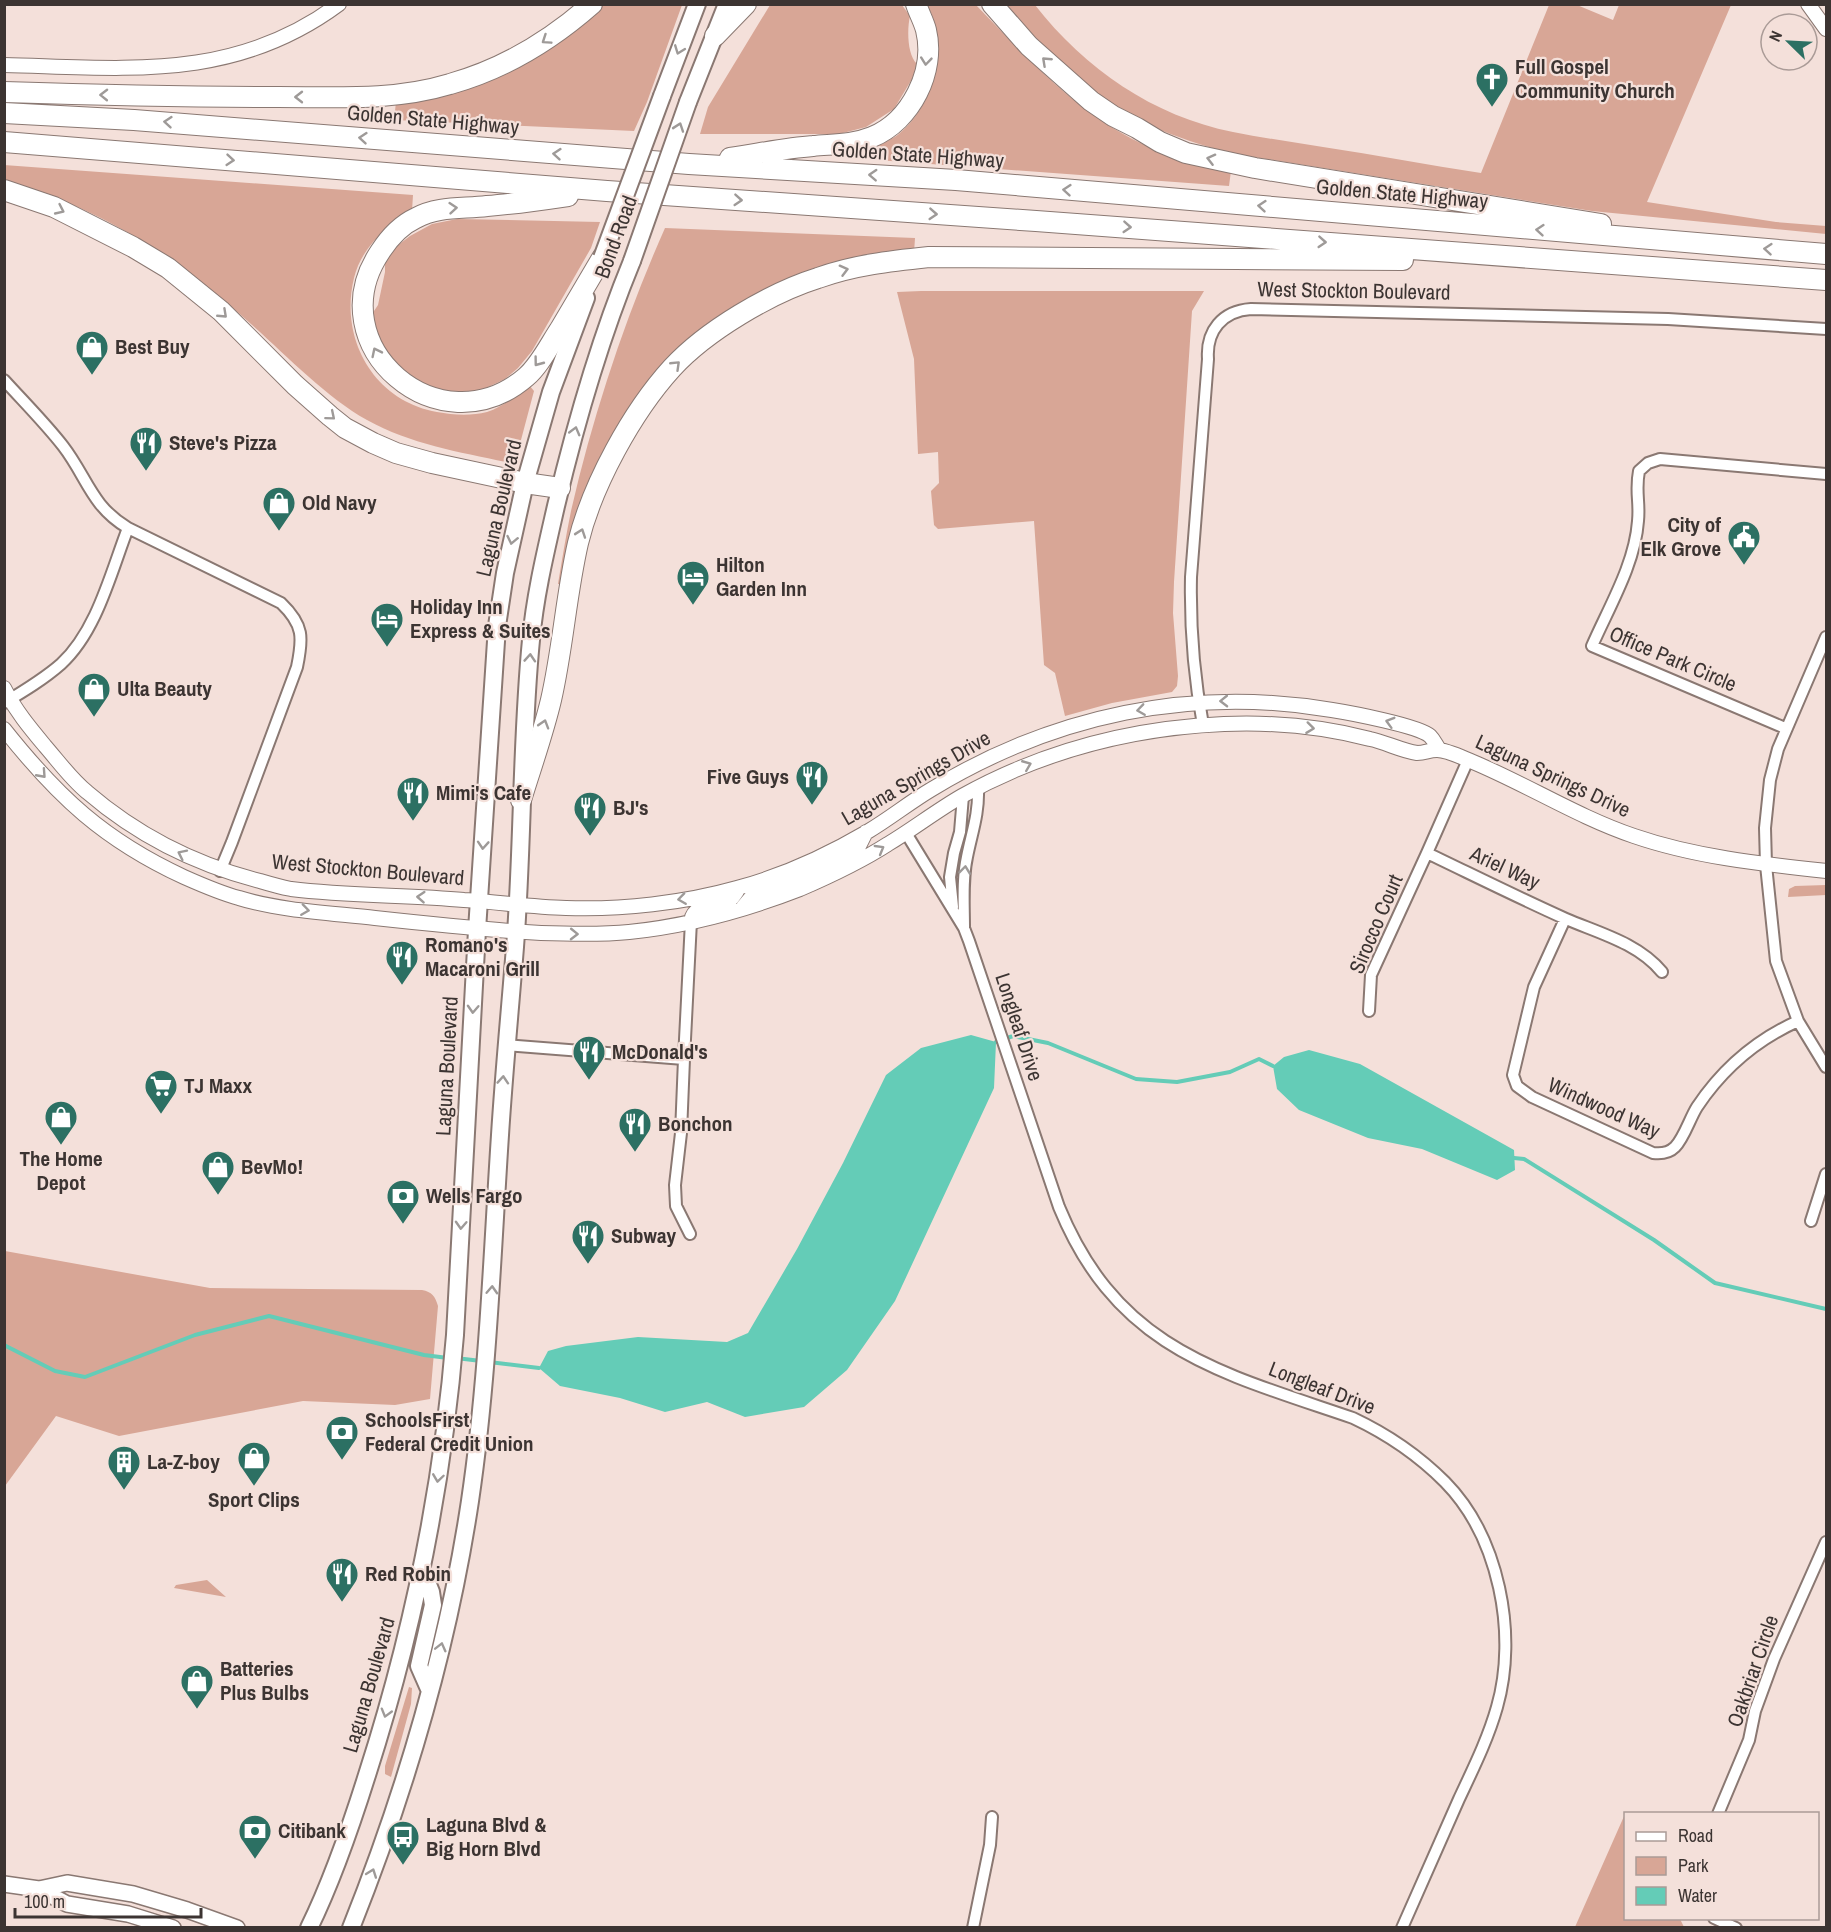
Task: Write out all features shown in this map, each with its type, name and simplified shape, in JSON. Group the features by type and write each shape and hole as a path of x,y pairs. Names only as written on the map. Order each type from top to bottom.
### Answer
{"highway":[{"path":"4,92 211,98 395,96 450,84 501,66 549,38 592,4"},
{"path":"715,36 746,4"},
{"path":"689,164 812,146 842,145 873,137 899,119 918,93 927,63 926,32 916,4"},
{"path":"992,4 1029,46 1091,100 1113,116 1160,142 1186,153 1256,168 1628,228 1660,241"},
{"name":"Golden State Highway","path":"4,113 134,120 689,164 956,180 1827,254"},
{"path":"4,142 607,191 1048,221 1827,280"},
{"path":"4,190 54,207 133,247 168,268 221,311 295,385 345,428 396,453 525,483 560,488"},
{"path":"602,258 547,350 527,376 499,395 466,402 433,399 404,384 380,361 366,331 363,297 371,265 389,237 416,217 448,208 484,207 607,191"},
{"path":"521,800 551,701 578,542 600,479 632,420 672,368 716,331 764,300 817,278 872,263 929,257 1577,261"}],"main road":[{"name":"Laguna Boulevard","path":"309,1928 337,1861 380,1735 397,1676 437,1485 452,1379 477,930 497,626 505,573 525,483 568,341 602,258 697,4"},
{"name":"Bond Road","path":"560,488 598,352 688,102 726,4"},
{"path":"351,1928 395,1809 430,1691 460,1561 488,1348 506,1045 516,932 531,640 538,586 560,488"},
{"path":"420,1574 432,1592 432,1605 419,1666 430,1691"},
{"path":"39,1889 67,1883 133,1894 237,1928"},
{"path":"4,1884 39,1889 67,1904 128,1914 173,1928"}],"street":[{"path":"4,65 145,68 175,67 206,62 258,49 296,33 339,4"},
{"path":"1808,4 1827,29"},
{"name":"West Stockton Boulevard","path":"1203,725 1190,612 1191,577 1207,346 1210,334 1217,324 1231,313 1251,309 1515,315 1668,319 1827,328"},
{"path":"4,380 63,446 95,500 116,522 281,603 297,622 302,647 297,667 220,871"},
{"name":"Office Park Circle","path":"1785,728 1592,646 1625,572 1632,550 1638,520 1636,487 1639,471 1648,464 1660,459 1827,474"},
{"path":"6,697 62,663 87,631 128,528"},
{"path":"1827,637 1785,728 1778,749 1770,780 1765,828 1766,865 1776,961 1798,1021 1827,1067"},
{"name":"West Stockton Boulevard","path":"6,697 69,775 87,792 170,849 220,871 288,889 479,901"},
{"name":"Laguna Springs Drive","path":"479,901 568,908 625,906 694,898 741,887 798,867 866,832 932,789 993,756 1069,727 1119,713 1199,702 1280,703 1360,715 1428,734 1439,749"},
{"name":"Laguna Springs Drive","path":"477,930 626,933 691,921 742,908 799,889 842,870 906,833 963,796 1034,762 1123,735 1203,725 1252,723 1289,726 1351,735 1418,753 1439,749 1513,779 1594,822 1639,838 1683,850 1766,865 1827,871"},
{"name":"West Stockton Boulevard","path":"4,729 56,790 93,823 128,847 188,878 241,899 285,907 477,930"},
{"name":"Sirocco Court","path":"1369,1011 1371,975 1468,760"},
{"name":"Longleaf Drive","path":"964,928 964,878 967,856 974,835 978,788"},
{"name":"Longleaf Drive","path":"953,910 950,877 960,832 963,796"},
{"path":"799,889 806,876 857,850 866,832"},
{"name":"Longleaf Drive","path":"906,833 964,928 1070,1232 1097,1278 1119,1304 1161,1340 1191,1357 1220,1371 1353,1418 1394,1440 1410,1451 1446,1484 1472,1519 1483,1539 1496,1575 1502,1602 1505,1626 1504,1677 1497,1708 1478,1758 1402,1928"},
{"name":"Ariel Way","path":"1427,853 1634,948 1662,972"},
{"path":"742,908 753,895 795,878 798,867"},
{"path":"690,1234 676,1206 675,1185 681,1133 691,921 694,912 730,899 741,887"},
{"name":"Windwood Way","path":"1565,918 1534,987 1515,1065 1514,1080 1517,1086 1532,1097 1653,1153 1661,1154 1674,1148 1708,1090 1732,1064 1774,1032 1798,1021"},
{"path":"506,1045 684,1059"},
{"path":"1811,1221 1827,1174"},
{"name":"Oakbriar Circle","path":"1719,1812 1749,1740 1755,1711 1774,1659 1827,1542"},
{"path":"973,1928 990,1845 992,1817"},
{"path":"1718,1920 1736,1928"}],"green space":[{"path":"975,4 1036,66 1102,121 1152,148 1231,171 1229,186 877,160 878,146 899,134 913,120 930,89 938,55 934,20 927,5"},
{"path":"603,5 682,5 647,102 634,131 394,120 396,102 579,27"},
{"path":"770,5 902,5 910,16 908,35 911,55 917,64 912,79 894,109 866,127 839,134 700,134 708,107"},
{"path":"1007,5 1035,5 1076,50 1099,69 1148,102 1204,125 1256,136 1481,173 1549,5 1577,5 1613,20 1619,5 1731,5 1647,202 1776,222 1826,226 1826,234 1592,211 1235,154 1217,149 1162,131 1111,104 1083,84 1060,63"},
{"path":"4,165 413,195 412,211 393,223 376,238 357,267 351,301 352,323 357,344 366,364 379,381 395,395 415,406 437,412 462,415 487,412 504,404 529,385 534,391 517,455 506,462 453,451 400,435 367,420 336,400 224,300 167,257 106,220 40,192 5,182"},
{"path":"457,219 600,222 591,248 532,351 518,368 505,379 484,389 466,393 446,393 411,380 382,350 372,314 378,305 385,272 385,258 393,249 432,224"},
{"path":"665,228 915,238 914,253 765,292 631,406 563,584 558,584 571,511 589,439 623,332"},
{"path":"1204,291 1192,311 1174,582 1173,613 1178,676 1177,686 1172,692 1112,703 1065,716 1055,673 1044,665 1034,521 938,529 934,525 931,491 939,483 938,452 918,454 914,359 897,292"},
{"path":"1826,885 1826,895 1788,897 1789,889 1795,886"},
{"path":"5,1251 210,1288 422,1290 428,1292 433,1295 438,1306 430,1399 395,1405 303,1401 119,1436 56,1416 5,1486"},
{"path":"207,1580 226,1597 174,1588 176,1585"},
{"path":"409,1687 412,1688 411,1704 391,1777 385,1774 385,1766"},
{"path":"1624,1816 1624,1920 1680,1920 1684,1927 1575,1927"}],"water":[{"path":"971,1035 996,1042 994,1088 895,1301 847,1370 804,1407 745,1417 707,1402 665,1412 620,1398 560,1386 539,1368 548,1351 566,1346 638,1337 727,1342 748,1333 843,1163 886,1075 921,1048"},
{"path":"1309,1050 1360,1064 1514,1150 1515,1170 1497,1180 1422,1149 1368,1138 1299,1110 1277,1089 1273,1066 1284,1057"}],"waterway":[{"path":"996,1042 1013,1036 1048,1043 1136,1079 1177,1082 1230,1072 1259,1059 1273,1066"},
{"path":"1514,1158 1524,1159 1654,1240 1715,1283 1826,1309"},
{"path":"4,1345 55,1371 85,1377 195,1335 269,1316 424,1355 448,1358"},
{"path":"456,1358 481,1361"},
{"path":"489,1362 539,1368"}],"place":[{"name":"Full Gospel Community Church","path":"1492,108"},
{"name":"Best Buy","path":"92,376"},
{"name":"Steve's Pizza","path":"146,472"},
{"name":"Old Navy","path":"279,532"},
{"name":"City of Elk Grove","path":"1744,566"},
{"name":"Hilton Garden Inn","path":"693,606"},
{"name":"Holiday Inn Express & Suites","path":"387,648"},
{"name":"Ulta Beauty","path":"94,718"},
{"name":"Five Guys","path":"812,806"},
{"name":"Mimi's Cafe","path":"413,822"},
{"name":"BJ's","path":"590,837"},
{"name":"Romano's Macaroni Grill","path":"402,986"},
{"name":"McDonald's","path":"589,1081"},
{"name":"TJ Maxx","path":"161,1115"},
{"name":"The Home Depot","path":"61,1146"},
{"name":"Bonchon","path":"635,1153"},
{"name":"BevMo!","path":"218,1196"},
{"name":"Wells Fargo","path":"403,1225"},
{"name":"Subway","path":"588,1265"},
{"name":"SchoolsFirst Federal Credit Union","path":"342,1461"},
{"name":"Sport Clips","path":"254,1487"},
{"name":"La-Z-boy","path":"124,1491"},
{"name":"Red Robin","path":"342,1603"},
{"name":"Batteries Plus Bulbs","path":"197,1710"},
{"name":"Citibank","path":"255,1860"},
{"name":"Laguna Blvd & Big Horn Blvd","path":"403,1866"}]}
